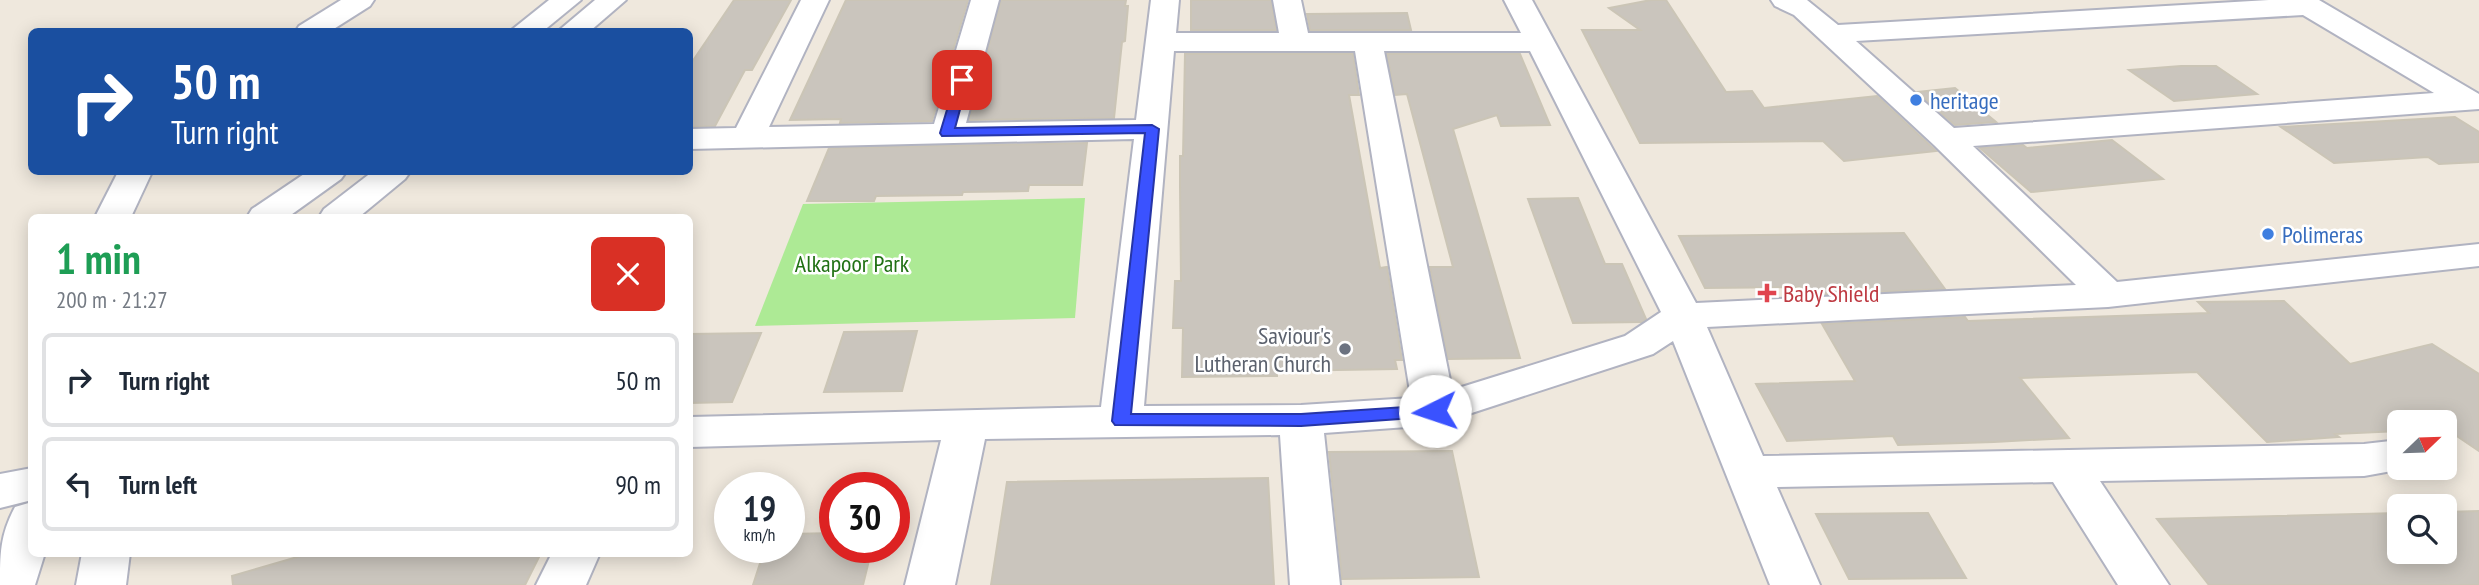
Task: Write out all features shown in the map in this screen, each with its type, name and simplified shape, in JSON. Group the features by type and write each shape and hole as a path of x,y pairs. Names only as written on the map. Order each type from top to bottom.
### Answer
{"street":[{"path":"315,28 360,0"},
{"path":"528,28 567,0"},
{"path":"576,28 612,0"},
{"path":"747,139 815,0"},
{"path":"947,133 985,0"},
{"path":"1121,421 1165,0"},
{"path":"1287,0 1295,42"},
{"path":"1518,0 1683,316 1794,585"},
{"path":"2102,0 2129,17"},
{"path":"1805,3 1829,34 1946,138 2108,295"},
{"path":"1829,34 2129,17 2303,3 2473,103"},
{"path":"1160,42 1541,42"},
{"path":"1368,42 1435,411"},
{"path":"1946,138 2473,103"},
{"path":"693,139 1152,129"},
{"path":"114,214 134,175"},
{"path":"269,214 325,175"},
{"path":"341,214 389,175"},
{"path":"693,432 1121,421 1301,420 1435,411 1639,345 1683,316 2108,295 2479,255"},
{"path":"1301,420 1315,585"},
{"path":"930,585 966,426"},
{"path":"1746,472 2067,467 2387,457"},
{"path":"2067,467 2144,585"},
{"path":"0,491 28,485"},
{"path":"10,585 28,531"},
{"path":"102,585 106,557"},
{"path":"561,585 574,557"}],"green space":[{"name":"Alkapoor Park","path":"1085,198 1075,318 755,326 803,204"}],"building":[{"path":"734,0 791,0 752,70 745,70 715,126 693,127 693,61"},
{"path":"846,0 968,0 932,121 840,123 841,119 790,120"},
{"path":"1001,0 1126,0 1125,6 1128,6 1125,41 1122,42 1114,118 969,120"},
{"path":"1191,0 1271,0 1276,30 1191,30"},
{"path":"1666,0 1726,92 1752,91 1764,108 1877,96 1936,151 1844,161 1823,141 1640,143 1582,30 1640,30 1609,8"},
{"path":"1407,13 1411,30 1310,30 1307,14"},
{"path":"1185,54 1353,54 1359,95 1349,95 1380,268 1387,267 1402,360 1395,360 1397,369 1277,371 1277,376 1182,377 1183,328 1173,328 1175,281 1181,281 1180,156 1183,156"},
{"path":"1387,54 1520,54 1550,125 1501,126 1497,115 1453,129 1520,358 1448,359 1430,267 1453,267 1407,94 1395,95"},
{"path":"2216,66 2257,94 2174,101 2129,70"},
{"path":"1955,88 1996,122 1955,125 1917,92"},
{"path":"2455,117 2479,132 2479,162 2439,164 2428,157 2334,163 2281,127"},
{"path":"2112,140 2163,179 2031,192 1980,148 2023,145 2027,148"},
{"path":"1087,143 1082,185 1029,185 1028,191 963,192 962,195 876,196 874,201 807,201 829,148"},
{"path":"1578,198 1605,264 1622,264 1646,319 1642,322 1573,323 1528,199"},
{"path":"1904,233 1945,289 1805,295 1800,287 1705,288 1679,236"},
{"path":"2284,301 2350,364 2432,344 2479,374 2479,451 2457,436 2457,410 2387,410 2387,432 2267,442 2197,372 2020,378 2069,438 1898,445 1893,436 1787,441 1756,384 1855,381 1822,324 1965,317 1968,321 2209,313 2198,302"},
{"path":"917,331 902,391 824,392 844,332"},
{"path":"761,333 732,402 693,403 693,334"},
{"path":"1452,451 1479,577 1342,579 1329,452"},
{"path":"1268,478 1274,585 991,585 1007,482"},
{"path":"2479,511 2479,585 2209,585 2157,519 2387,513 2387,564 2457,564 2457,512"},
{"path":"1928,513 1966,578 1849,579 1816,514"},
{"path":"819,533 819,563 868,563 863,585 753,585 760,563 805,563 805,534"},
{"path":"297,557 539,557 525,585 233,585 232,576"}],"place":[{"name":"heritage","path":"1916,100"},
{"name":"Polimeras","path":"2268,234"},
{"name":"Baby Shield","path":"1767,293"},
{"name":"Saviour's Lutheran Church","path":"1345,349"}],"route":[{"path":"962,80 947,133 1152,129 1121,421 1301,420 1435,411"}]}
